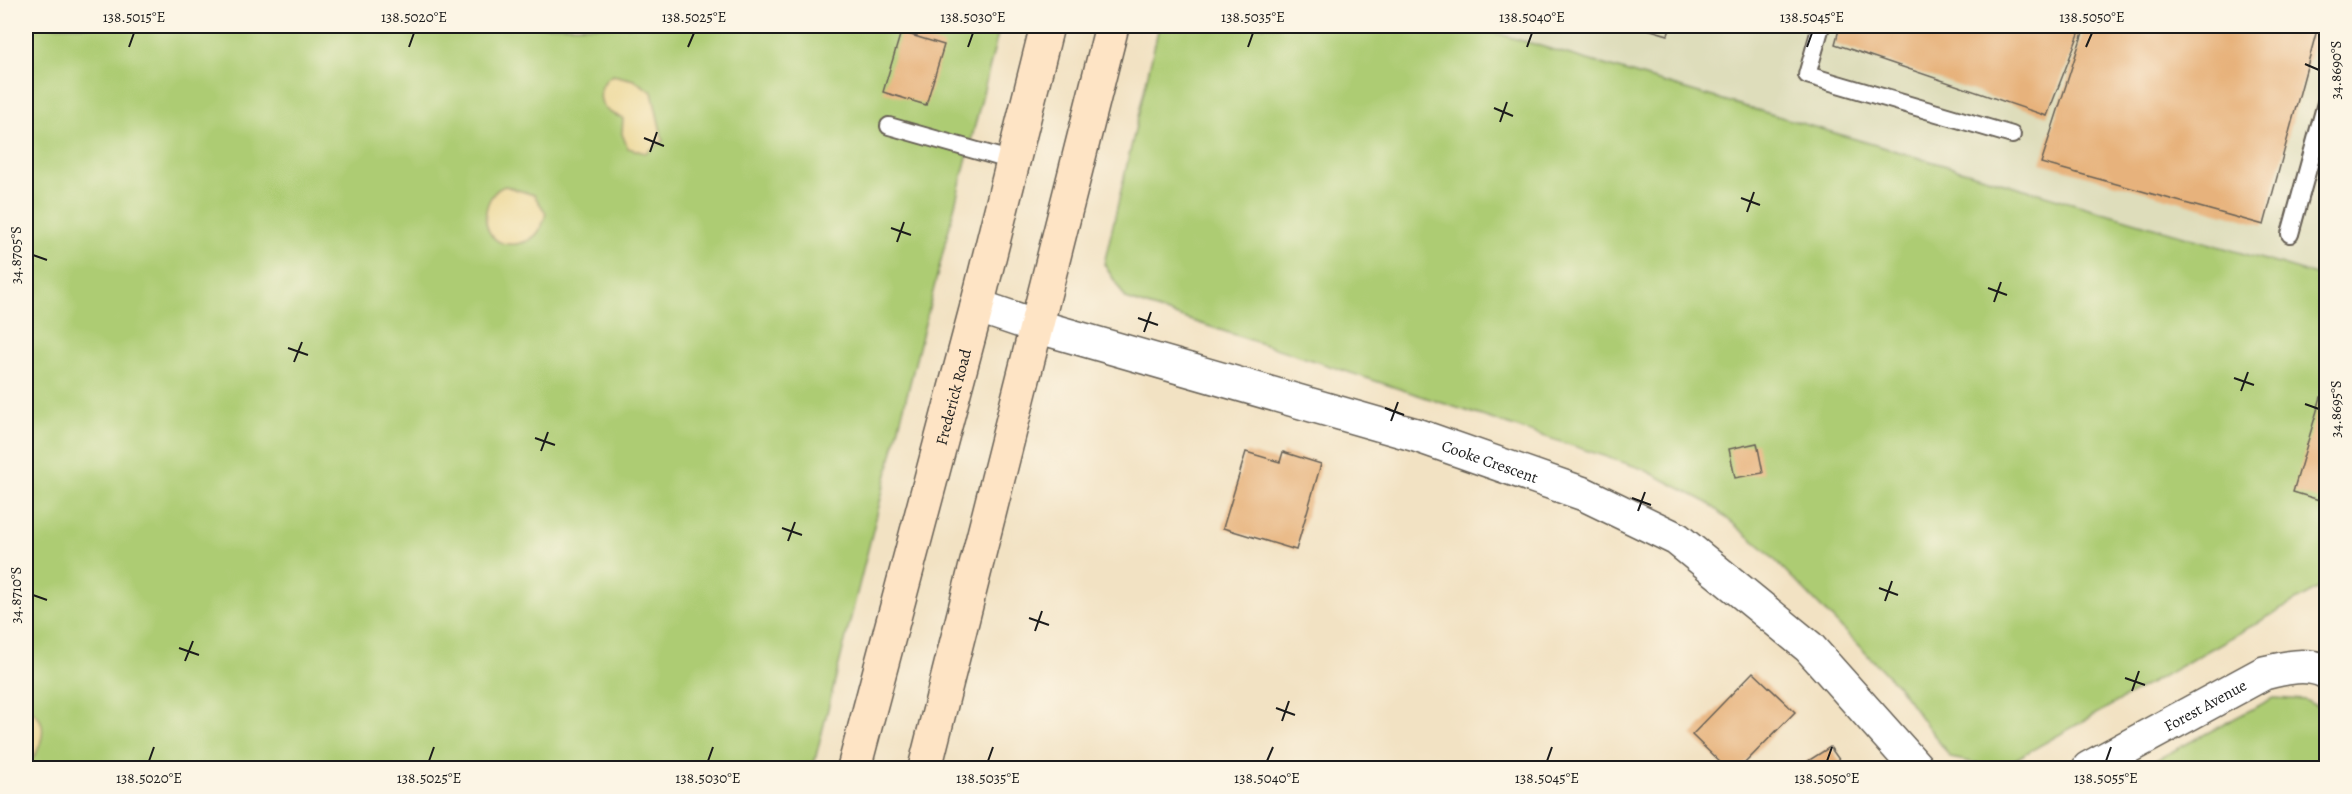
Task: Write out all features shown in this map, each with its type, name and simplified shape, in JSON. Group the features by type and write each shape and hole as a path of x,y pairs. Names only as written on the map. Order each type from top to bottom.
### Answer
{"main road":[{"name":"Frederick Road","path":"854,768 977,306 1047,26"},
{"path":"925,768 1112,26"}],"street":[{"name":"Cooke Crescent","path":"977,306 1036,326 1416,435 1584,494 1677,539 1809,646 1917,768"},
{"name":"Forest Avenue","path":"2089,768 2264,673 2292,666 2319,668 2326,672"}],"lane":[{"path":"1821,26 1807,75 2012,135"},
{"path":"2290,234 2326,103"},
{"path":"889,126 1013,161"}],"path":[{"path":"2315,768 2325,762"}],"shaded area":[{"path":"1472,26 2326,26 2326,278"}],"green space":[{"path":"26,26 1000,26 813,768 26,768"},
{"path":"1159,26 1472,26 2326,278 2326,584 2000,768 1951,758 1897,685 1765,550 1708,503 1643,469 1126,299 1104,264"},
{"path":"2273,698 2305,700 2326,711 2326,768 2141,768"}],"sand":[{"path":"613,75 634,80 652,92 663,141 645,153 628,148 622,134 623,118 609,112 602,103 600,92 604,82"},
{"path":"505,186 534,195 546,213 535,236 517,244 498,241 486,224 489,201 498,189"},
{"path":"26,708 35,713 40,720 42,736 36,753 26,767"}],"building":[{"path":"1637,26 1671,26 1668,35"},
{"path":"1840,26 2082,26 2047,116 1835,44"},
{"path":"2085,26 2318,26 2264,225 2041,163"},
{"path":"901,32 944,45 926,105 883,92"},
{"path":"2321,397 2326,399 2326,502 2293,492"},
{"path":"1757,443 1763,473 1735,478 1729,449"},
{"path":"1246,452 1280,462 1283,452 1321,464 1296,550 1223,528"},
{"path":"1753,672 1795,712 1740,768 1726,768 1692,735"},
{"path":"1830,747 1845,768 1797,768"}]}
